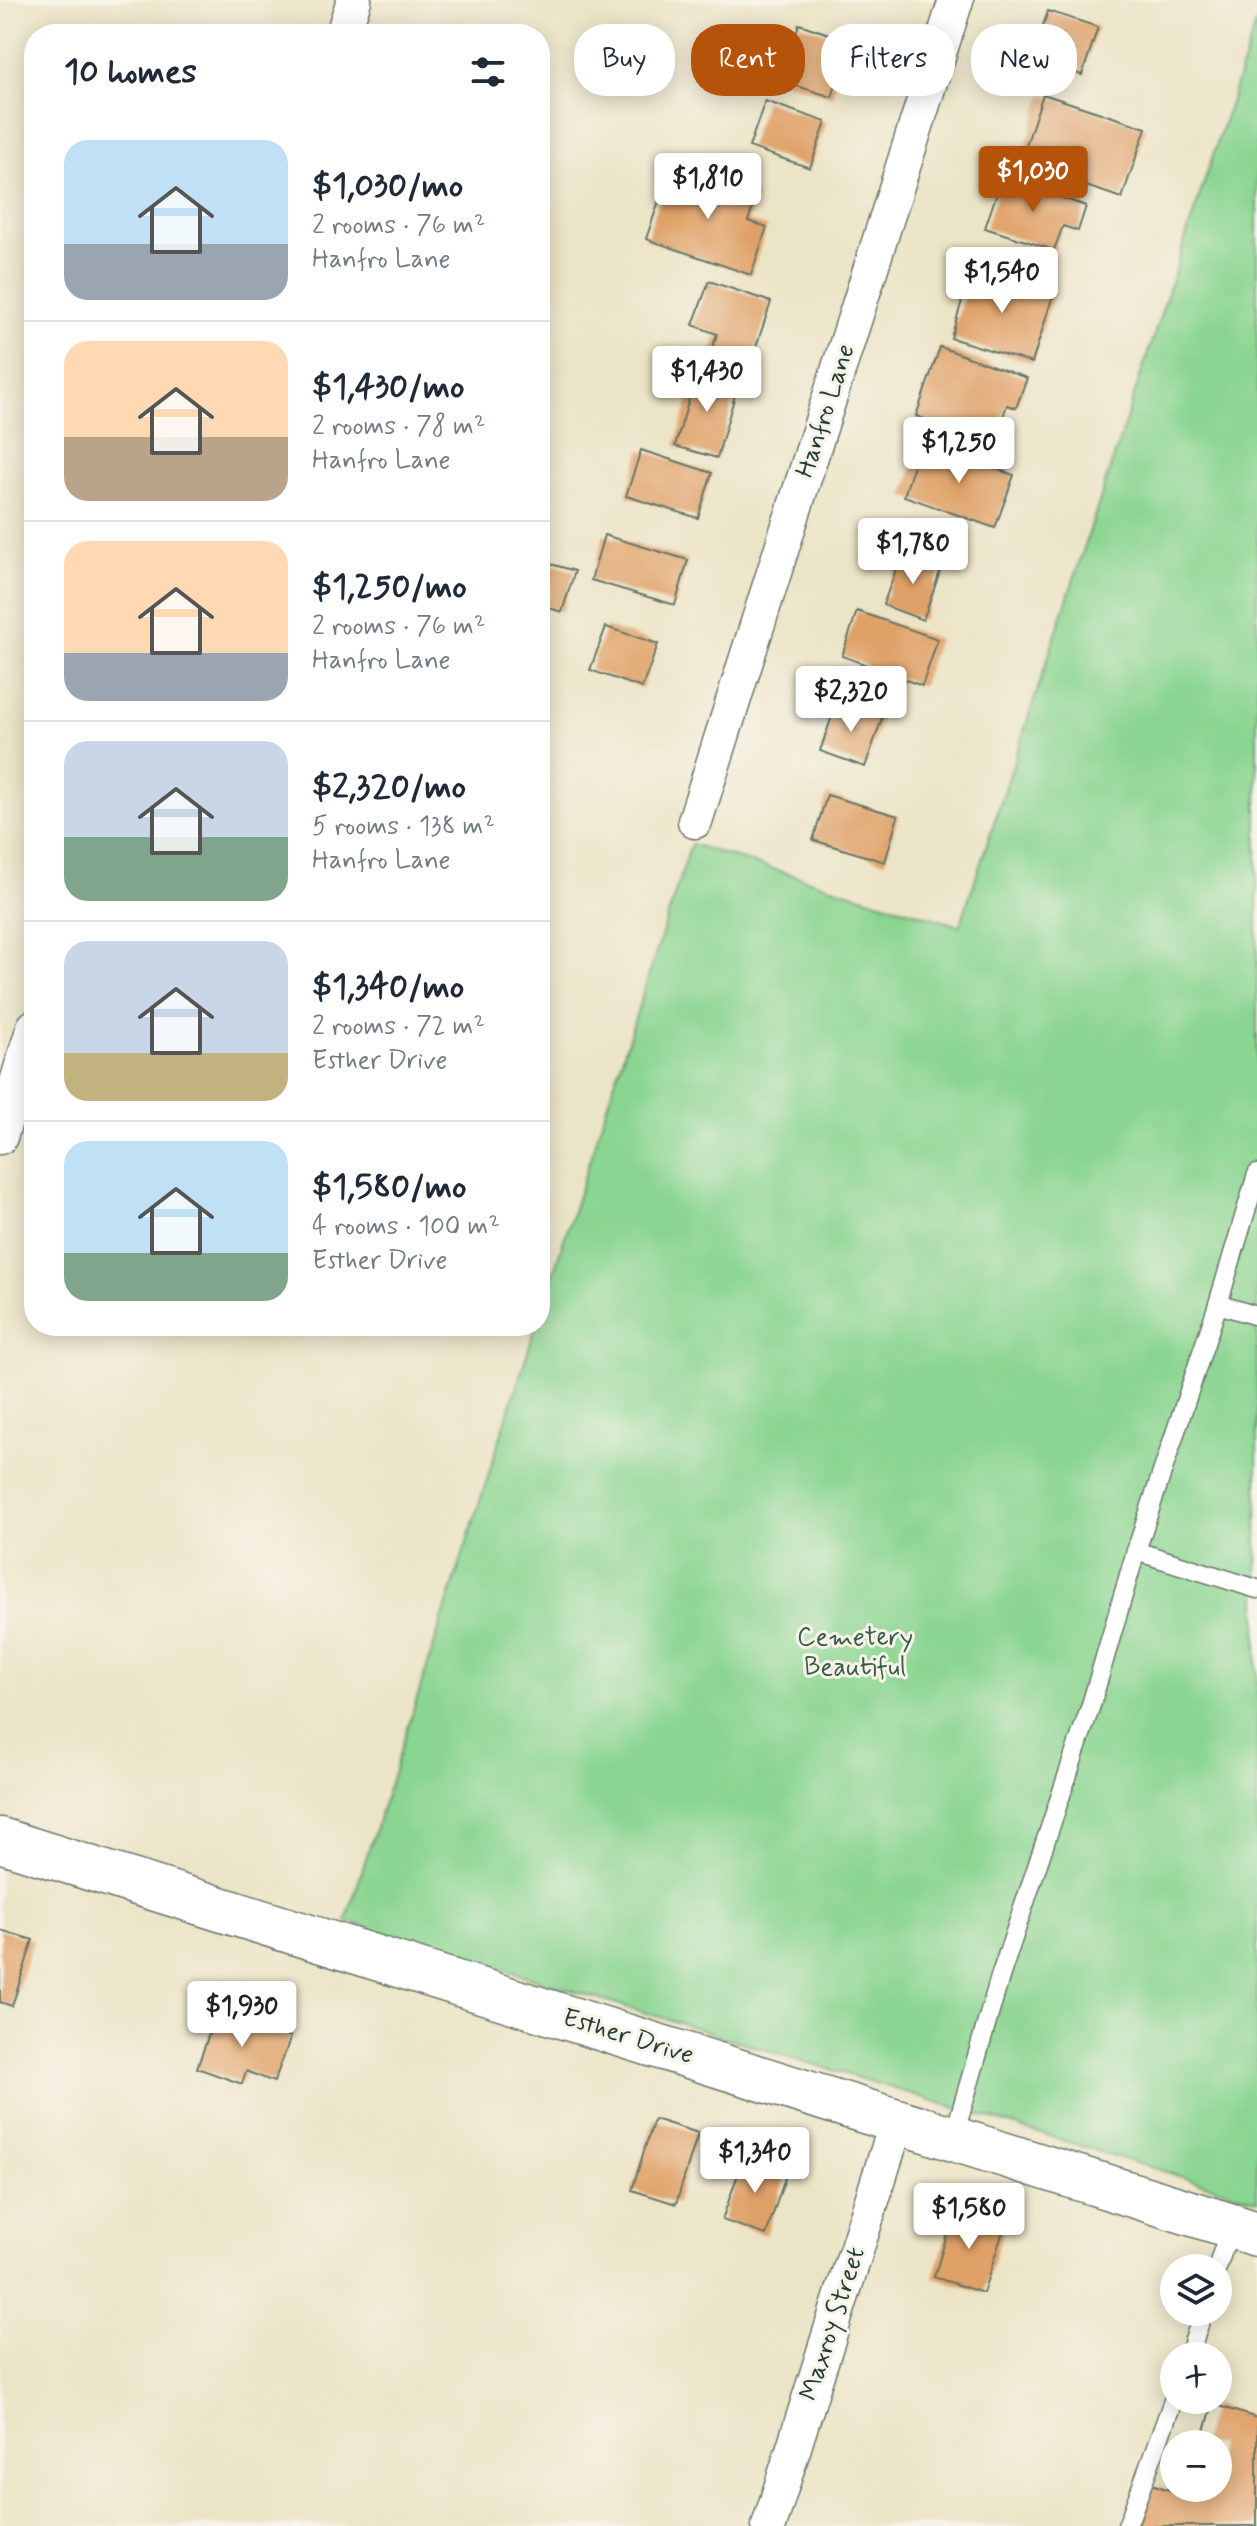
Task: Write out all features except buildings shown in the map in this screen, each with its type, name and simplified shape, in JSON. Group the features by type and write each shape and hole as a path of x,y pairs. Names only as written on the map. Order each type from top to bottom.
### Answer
{"street":[{"path":"346,24 354,0"},
{"name":"Hanfro Lane","path":"695,821 956,0"},
{"path":"0,1137 24,1059"},
{"name":"Esther Drive","path":"0,1840 1244,2230"},
{"name":"Maxroy Street","path":"769,2526 897,2121"}],"lane":[{"path":"953,2139 1000,1977 1091,1705 1136,1551 1218,1304 1257,1174"},
{"path":"1218,1304 1257,1316"},
{"path":"1136,1551 1257,1589"},
{"path":"1227,2254 1244,2230"},
{"path":"1127,2526 1168,2414"}],"green space":[{"name":"Cemetery Beautiful","path":"1257,21 1257,2200 346,1921 533,1336 550,1336 550,1283 691,844 960,926"}]}
